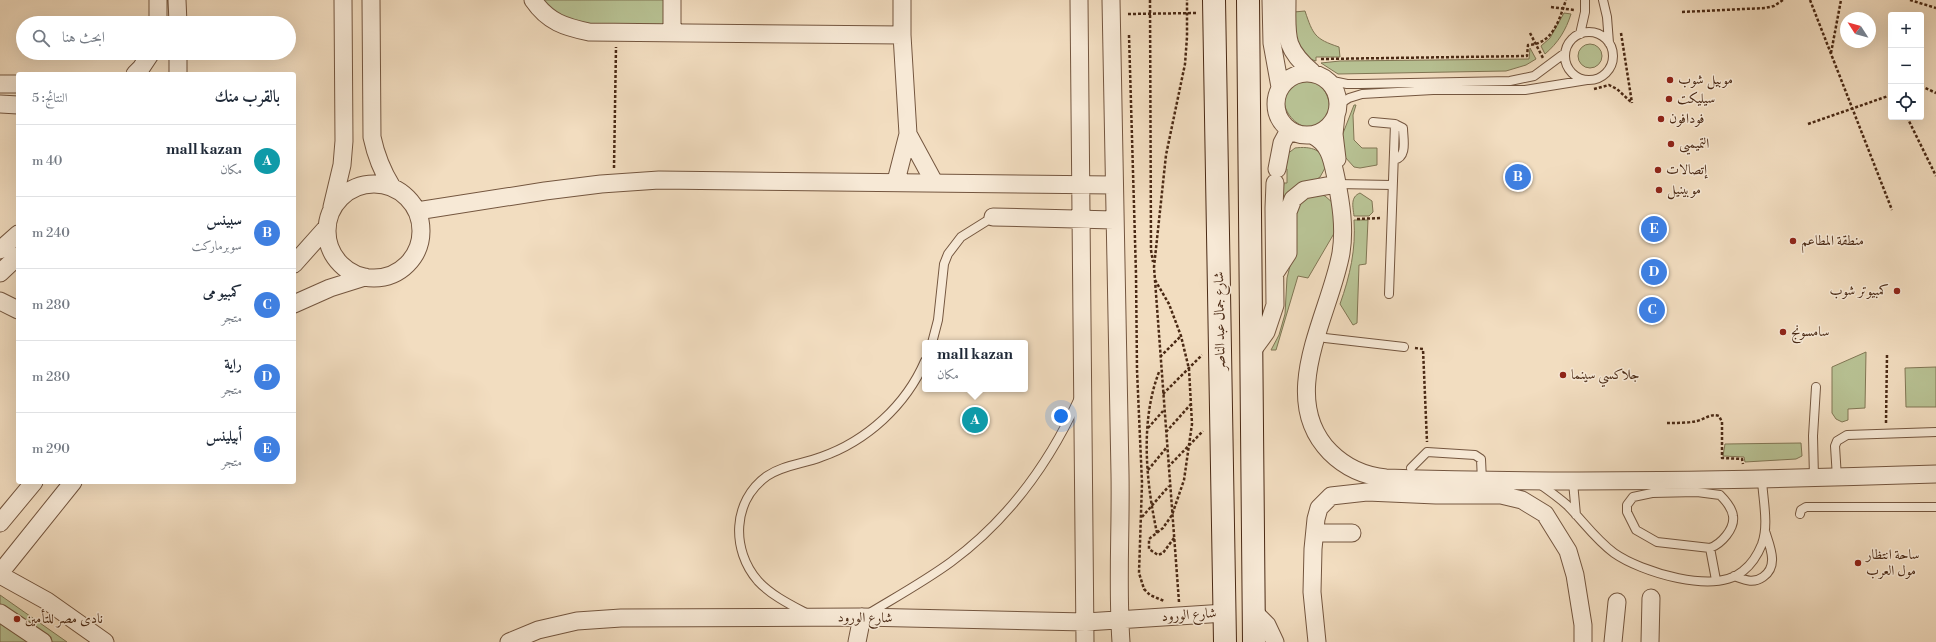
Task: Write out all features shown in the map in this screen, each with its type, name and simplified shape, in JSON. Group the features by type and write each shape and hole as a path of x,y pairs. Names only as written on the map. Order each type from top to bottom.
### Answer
{"main road":[{"path":"1248,0 1250,354 1254,642"},
{"name":"شارع جمال عبد الناصر","path":"1204,6 1225,642"}],"street":[{"path":"158,0 158,16"},
{"path":"177,0 178,16"},
{"path":"331,210 342,196 357,187 369,184 392,187 411,201 417,211 421,236 418,248 411,260 405,266 391,275 374,278 365,277 349,271 336,260 328,244 327,227 331,210 339,180 344,141 344,0"},
{"path":"371,0 372,137 378,160 392,187"},
{"path":"533,0 540,11 563,26 589,32 902,35"},
{"path":"672,0 672,33"},
{"path":"896,181 908,134 902,35 902,0"},
{"path":"1079,0 1085,642"},
{"path":"1111,0 1113,185 1121,503 1119,620 1121,642"},
{"path":"1271,0 1272,43 1280,88"},
{"path":"1286,0 1287,39 1290,48 1295,57 1334,87 1337,110 1334,143 1343,219 1341,252 1306,379 1305,397 1308,415 1315,431 1325,446 1338,459 1352,469 1369,476 1481,477 1744,470 1814,473 1936,464"},
{"path":"137,72 146,60"},
{"path":"178,60 178,72"},
{"path":"1320,76 1302,72 1286,80 1276,96 1275,106 1277,115 1282,124 1289,130 1300,135 1312,135 1322,131 1331,124 1337,110"},
{"path":"0,84 16,84"},
{"path":"0,104 16,105"},
{"path":"1250,354 1266,332 1273,314 1275,296 1274,208 1276,176 1282,143 1289,130"},
{"path":"908,134 934,182"},
{"path":"1312,135 1321,141 1328,150 1340,184 1348,219 1345,262 1316,376 1315,390 1319,414 1329,433 1342,450 1361,463 1383,467 1411,468 1536,482 1762,480 1814,473"},
{"path":"417,211 545,191 614,183 659,180 896,181 1113,185"},
{"path":"1274,273 1288,253 1288,212 1293,199 1304,190 1340,184"},
{"path":"993,217 1114,220"},
{"path":"296,262 327,227"},
{"path":"0,250 16,236"},
{"path":"0,273 16,258"},
{"path":"296,303 330,288 365,277"},
{"path":"0,301 16,309"},
{"path":"1836,472 1936,474"},
{"path":"0,524 32,484"},
{"path":"71,484 0,574 47,601 105,642"},
{"path":"1318,640 1312,592 1315,533 1319,508 1331,496 1367,492 1436,495 1501,495 1522,500 1545,514 1568,551 1575,575 1583,625 1583,642"},
{"path":"1315,533 1352,533"},
{"path":"1650,642 1651,598"},
{"path":"1613,642 1617,602"},
{"name":"شارع الورود","path":"509,642 538,630 577,621 621,618 862,617 1086,622 1119,620 1180,605 1225,613"},
{"path":"0,612 43,642"},
{"path":"1254,612 1267,625 1275,642"},
{"path":"857,642 862,617"}],"lane":[{"path":"1580,34 1585,12 1585,0"},
{"path":"1603,0 1607,17 1609,43"},
{"path":"1320,76 1337,83 1360,84 1510,81 1534,76 1565,52 1573,38 1580,34 1588,32 1596,33 1604,37 1613,50 1614,58 1608,72 1595,80 1525,90 1433,90 1362,94 1349,98 1337,110"},
{"path":"1565,52 1568,68 1579,78 1587,80"},
{"path":"1373,122 1395,124 1403,128 1403,151 1400,158 1394,160 1389,294"},
{"path":"1340,184 1392,184"},
{"path":"933,340 938,320 944,264 948,254 961,237 993,217"},
{"path":"1325,338 1404,347"},
{"path":"814,618 770,592 758,580 748,566 741,550 738,523 745,503 757,485 775,471 822,457 838,450 870,431 894,409 905,396 922,365"},
{"path":"1814,473 1813,436 1816,387"},
{"path":"862,617 946,565 994,525 1025,490 1059,439 1083,388"},
{"path":"1836,472 1835,446 1842,437 1847,435 1936,432"},
{"path":"1411,468 1427,452 1475,455 1481,459 1481,477"},
{"path":"1734,576 1748,582 1758,580 1770,572 1773,566 1773,559 1765,531 1762,480"},
{"path":"1536,482 1566,505 1594,536 1614,553 1659,575 1697,581 1725,579 1734,576 1742,572 1754,560 1762,544 1765,531"},
{"path":"1573,482 1576,515"},
{"path":"1697,492 1720,494 1728,503 1734,517 1730,530 1718,545 1710,548 1657,542 1636,530 1627,512 1627,505 1633,497 1652,493 1697,492"},
{"path":"1800,514 1801,510 1806,507 1936,507"},
{"path":"1710,548 1716,580"}],"path":[{"path":"1150,0 1151,250 1154,267"},
{"path":"1180,605 1160,370 1154,267 1166,155 1185,64 1187,0"},
{"path":"1320,76 1320,59 1527,56 1528,45 1536,45 1546,40 1556,29 1566,0"},
{"path":"1682,12 1770,7 1783,0"},
{"path":"1810,0 1892,210"},
{"path":"1831,54 1841,0"},
{"path":"1910,0 1936,8"},
{"path":"1128,14 1187,13 1204,6"},
{"path":"1199,21 1204,6"},
{"path":"1128,7 1128,22"},
{"path":"1128,30 1136,274 1137,370 1142,482 1140,581 1144,589 1150,595 1157,599 1170,601"},
{"path":"614,183 616,33"},
{"path":"1924,87 1936,93"},
{"path":"1808,124 1888,96"},
{"path":"1908,120 1936,176"},
{"path":"1348,219 1391,217"},
{"path":"1154,280 1169,304 1181,336 1188,369 1191,404 1192,424 1184,480 1169,522 1149,539 1148,544 1153,553 1163,553 1167,550 1174,538"},
{"path":"1160,358 1181,336"},
{"path":"1404,347 1423,349 1427,452"},
{"path":"1162,394 1203,354"},
{"path":"1885,434 1887,355"},
{"path":"1157,533 1148,470 1148,428 1152,390 1160,370"},
{"path":"1166,432 1191,404"},
{"path":"1148,428 1164,411"},
{"path":"1667,423 1687,423 1712,415 1719,416 1722,422 1722,458 1742,459 1744,470"},
{"path":"1168,467 1204,431"},
{"path":"1148,470 1167,448"},
{"path":"1141,517 1170,486"}],"green space":[{"path":"533,0 672,0 672,33 589,32"},
{"path":"1305,11 1310,26 1316,35 1339,47 1340,57 1316,57 1316,61 1310,59 1297,49 1294,12"},
{"path":"1564,13 1571,14 1567,25 1558,41 1545,54 1541,46 1550,38"},
{"path":"1590,44 1599,47 1602,56 1599,65 1590,68 1581,65 1578,56 1581,47"},
{"path":"1530,48 1536,59 1526,65 1506,71 1338,74 1321,63 1340,61 1529,59"},
{"path":"1305,77 1318,83 1326,93 1329,106 1328,119 1320,125 1312,128 1303,126 1290,116 1284,99 1285,90 1291,82 1293,80"},
{"path":"1354,105 1356,105 1353,115 1354,140 1362,148 1377,148 1377,165 1360,168 1354,167 1345,157 1340,141"},
{"path":"1295,148 1311,148 1316,150 1323,157 1325,168 1320,177 1280,206 1284,183 1287,183 1287,169 1281,169 1286,155"},
{"path":"1360,193 1372,201 1373,212 1369,216 1354,216 1353,200"},
{"path":"1319,194 1325,196 1333,203 1336,230 1308,278 1298,276 1276,350 1271,350 1279,335 1285,314 1287,278 1291,262 1297,201"},
{"path":"1354,220 1368,220 1366,264 1359,265 1357,323 1353,325 1340,304 1352,262"},
{"path":"1866,352 1865,408 1848,409 1848,420 1842,422 1836,419 1832,413 1832,367"},
{"path":"1936,367 1936,407 1906,407 1905,368"},
{"path":"1801,443 1802,456 1796,459 1745,462 1744,457 1723,456 1725,444"},
{"name":"نادى مصر للتأمين","path":"0,595 67,642 0,642"}],"place":[{"name":"موبيل شوب","path":"1670,80"},
{"name":"سيليكت","path":"1669,99"},
{"name":"فودافون","path":"1661,119"},
{"name":"التميميى","path":"1671,144"},
{"name":"إتصالات","path":"1658,170"},
{"name":"سبينس","path":"1518,177"},
{"name":"موبينيل","path":"1659,190"},
{"name":"أبيلينس","path":"1654,229"},
{"name":"منطقة المطاعم","path":"1793,241"},
{"name":"راية","path":"1654,272"},
{"name":"كمبيوتر شوب","path":"1897,291"},
{"name":"كمبيو مى","path":"1652,310"},
{"name":"سامسونج","path":"1783,332"},
{"name":"جلاكسي سينما","path":"1563,375"},
{"name":"mall kazan","path":"975,420"},
{"name":"ساحة انتظار مول العرب","path":"1858,563"},
{"name":"نادى مصر للتأمين","path":"17,619"}]}
